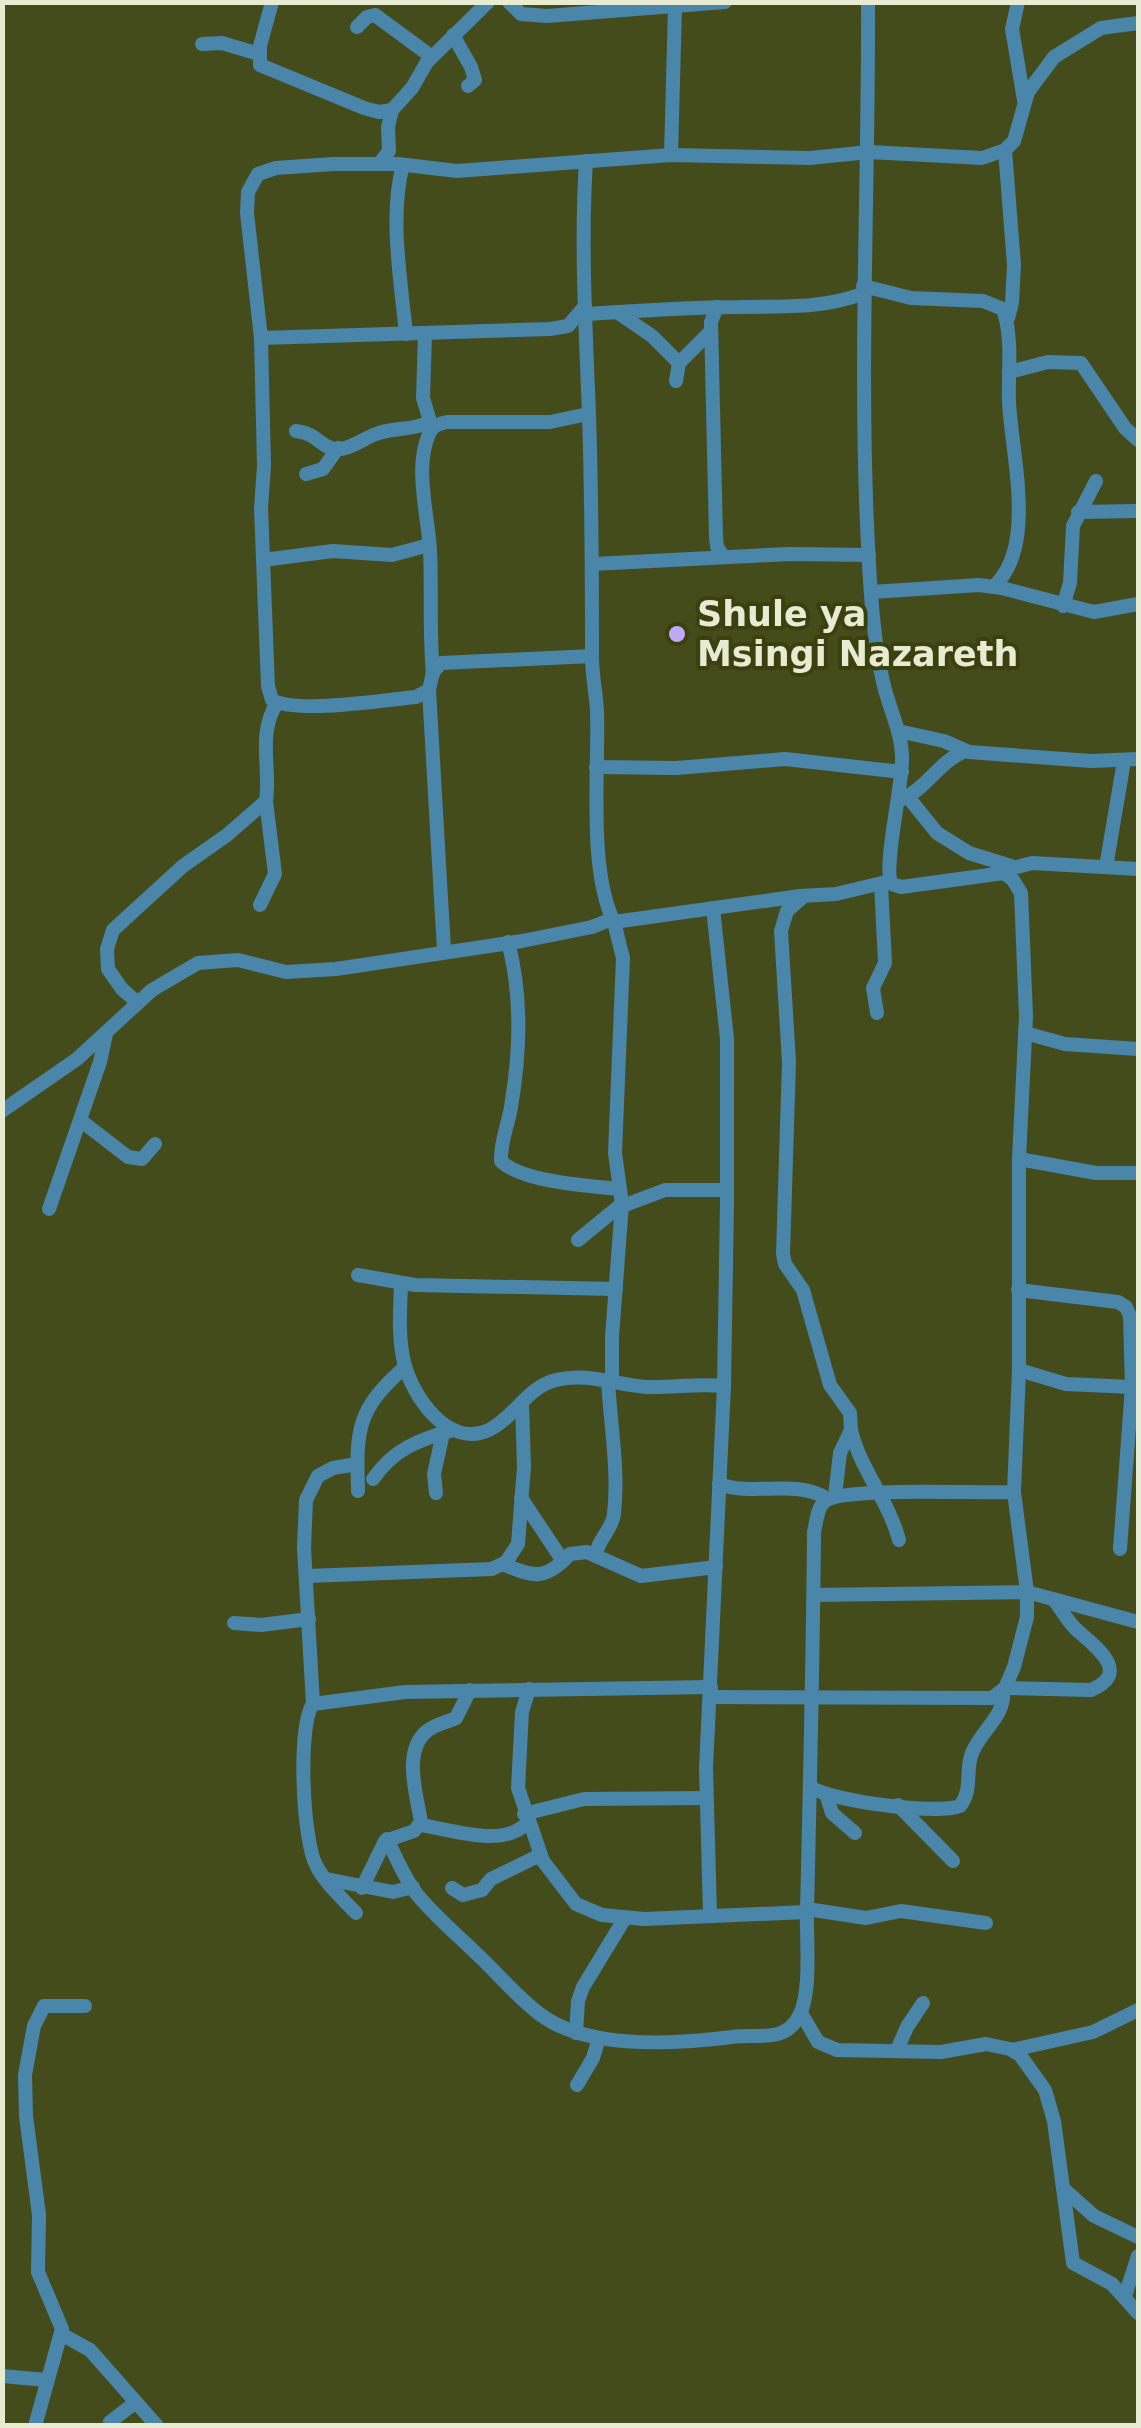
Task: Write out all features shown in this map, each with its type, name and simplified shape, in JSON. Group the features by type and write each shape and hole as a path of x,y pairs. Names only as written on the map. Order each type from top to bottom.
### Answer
{"street":[{"path":"272,2 259,54 260,65 364,108 392,110"},
{"path":"380,164 389,147 388,120 392,110 432,56 488,2"},
{"path":"509,2 514,10 527,15 716,3"},
{"path":"868,2 869,152 862,290 869,556 882,677 898,730 904,799 887,864 884,964 873,988 877,1013"},
{"path":"1018,2 1012,28 1024,100"},
{"path":"671,155 674,8"},
{"path":"357,27 367,16 376,15 432,56"},
{"path":"592,656 448,662 436,666 431,682 416,697 377,701 272,700 268,686 263,560 261,338 248,214 252,180 263,170 276,168 380,164 458,172 671,155 810,158 869,152 982,158 1004,150 1014,141 1024,100 1043,68 1082,38 1110,24 1138,23"},
{"path":"453,35 475,80 468,86"},
{"path":"202,44 222,42 259,54"},
{"path":"389,147 401,165 397,250 406,334"},
{"path":"1004,150 1014,265 1007,328 1033,364"},
{"path":"586,161 582,270 596,766 606,907 624,958 616,1153 620,1200 610,1379 614,1517 612,1526 598,1543 596,1556"},
{"path":"261,338 568,326 586,309 616,312 804,308 836,304 862,290 911,298 996,303 1003,308 1007,328 1018,517 1012,561 1005,576 993,586"},
{"path":"717,308 712,332 716,540 724,557"},
{"path":"616,312 652,336 679,364"},
{"path":"676,380 679,364 712,332"},
{"path":"425,334 423,398 431,426 424,454 431,682 444,950"},
{"path":"1009,372 1033,364 1081,363 1125,428 1138,440"},
{"path":"296,431 312,434 331,448 338,448 385,431 446,422 550,422 588,414"},
{"path":"306,474 322,469 338,448"},
{"path":"1063,606 1068,595 1070,542 1078,512 1096,481"},
{"path":"1078,512 1138,511"},
{"path":"708,558 716,540"},
{"path":"263,560 333,551 392,556 429,545"},
{"path":"591,557 830,553 869,556"},
{"path":"872,592 993,586 1094,612 1138,604"},
{"path":"260,906 274,874 266,801 266,727 277,703"},
{"path":"898,730 944,741 965,751 1131,760 1106,867"},
{"path":"904,799 945,761 965,751"},
{"path":"596,766 677,768 785,759 902,772"},
{"path":"904,799 937,833 969,852 1012,866"},
{"path":"138,1002 122,989 108,968 107,949 113,930 183,866 228,835 266,801"},
{"path":"994,874 1032,863 1138,869"},
{"path":"2,1111 106,1034 167,979 198,963 238,960 274,970 336,968 508,942 613,921 836,894 886,883 902,887 994,874 1004,874 1013,880 1020,893 1025,1034 1014,1492 1027,1592 1023,1640 1004,1689 1002,1706 971,1755 968,1788 960,1806 934,1810 819,1791"},
{"path":"804,896 787,910 780,931 789,1062 784,1264 803,1290 824,1372 830,1386 848,1406 859,1458 899,1540"},
{"path":"710,1914 706,1798 724,1386 727,1039 713,908"},
{"path":"508,942 518,990 514,1075 501,1161 516,1171 578,1185 620,1200 664,1190 726,1190"},
{"path":"49,1209 106,1034"},
{"path":"1025,1034 1065,1044 1138,1049"},
{"path":"80,1120 128,1157 142,1159 155,1144"},
{"path":"1019,1159 1096,1172 1138,1173"},
{"path":"578,1240 620,1200"},
{"path":"358,1275 400,1284 616,1289"},
{"path":"400,1284 405,1367 428,1410 448,1432"},
{"path":"1018,1290 1118,1302 1126,1307 1135,1328 1120,1549"},
{"path":"358,1491 358,1432 366,1410 379,1390 405,1367"},
{"path":"1019,1370 1066,1384 1132,1387"},
{"path":"374,1480 386,1461 418,1440 448,1432 485,1432 540,1385 550,1382 577,1377 650,1387 724,1386"},
{"path":"307,1576 492,1570 503,1564 518,1544 522,1402"},
{"path":"387,1840 412,1886 542,2016 599,2038 707,2040 784,2033 801,2013 808,1952 806,1911 819,1791 810,1697 814,1532 820,1508 832,1498 840,1453 851,1430"},
{"path":"436,1494 434,1474 448,1432"},
{"path":"356,1913 316,1865 306,1837 306,1721 313,1704 304,1529 310,1485 327,1470 357,1464"},
{"path":"720,1484 737,1490 800,1490 832,1498 879,1493 1014,1492"},
{"path":"521,1498 563,1561"},
{"path":"503,1564 538,1575 558,1569 574,1552 596,1556 641,1576 716,1567"},
{"path":"814,1595 1027,1592 1138,1622"},
{"path":"313,1704 405,1692 529,1689 982,1700 1004,1689 1091,1690 1104,1685 1109,1678 1109,1665 1097,1646 1078,1632 1052,1598"},
{"path":"234,1623 261,1625 309,1620"},
{"path":"529,1689 522,1712 518,1788 540,1855 576,1904 602,1915 625,1918 806,1911 866,1918 912,1912 986,1923"},
{"path":"420,1825 415,1793 416,1742 429,1729 456,1718 470,1690"},
{"path":"819,1791 832,1813 855,1833"},
{"path":"420,1825 492,1836 520,1830 526,1818 584,1800 706,1798"},
{"path":"898,1805 953,1861"},
{"path":"362,1888 387,1840 420,1825"},
{"path":"452,1888 463,1895 474,1894 495,1877 540,1855"},
{"path":"325,1878 393,1892 412,1886"},
{"path":"576,2032 583,1988 625,1918"},
{"path":"897,2050 922,2003"},
{"path":"35,2426 61,2334 38,2272 40,2215 26,2116 26,2075 34,2026 44,2006 85,2006"},
{"path":"801,2013 818,2042 863,2052 958,2050 986,2044 1012,2050 1094,2032 1138,2010"},
{"path":"577,2085 593,2058 599,2038"},
{"path":"1012,2050 1045,2090 1066,2190 1072,2263 1112,2284 1138,2313"},
{"path":"1066,2190 1094,2216 1138,2238"},
{"path":"1125,2296 1138,2256"},
{"path":"61,2334 90,2350 157,2426"},
{"path":"2,2376 46,2380"},
{"path":"110,2422 136,2402"}],"place":[{"name":"Shule ya Msingi Nazareth","path":"677,634"}]}
